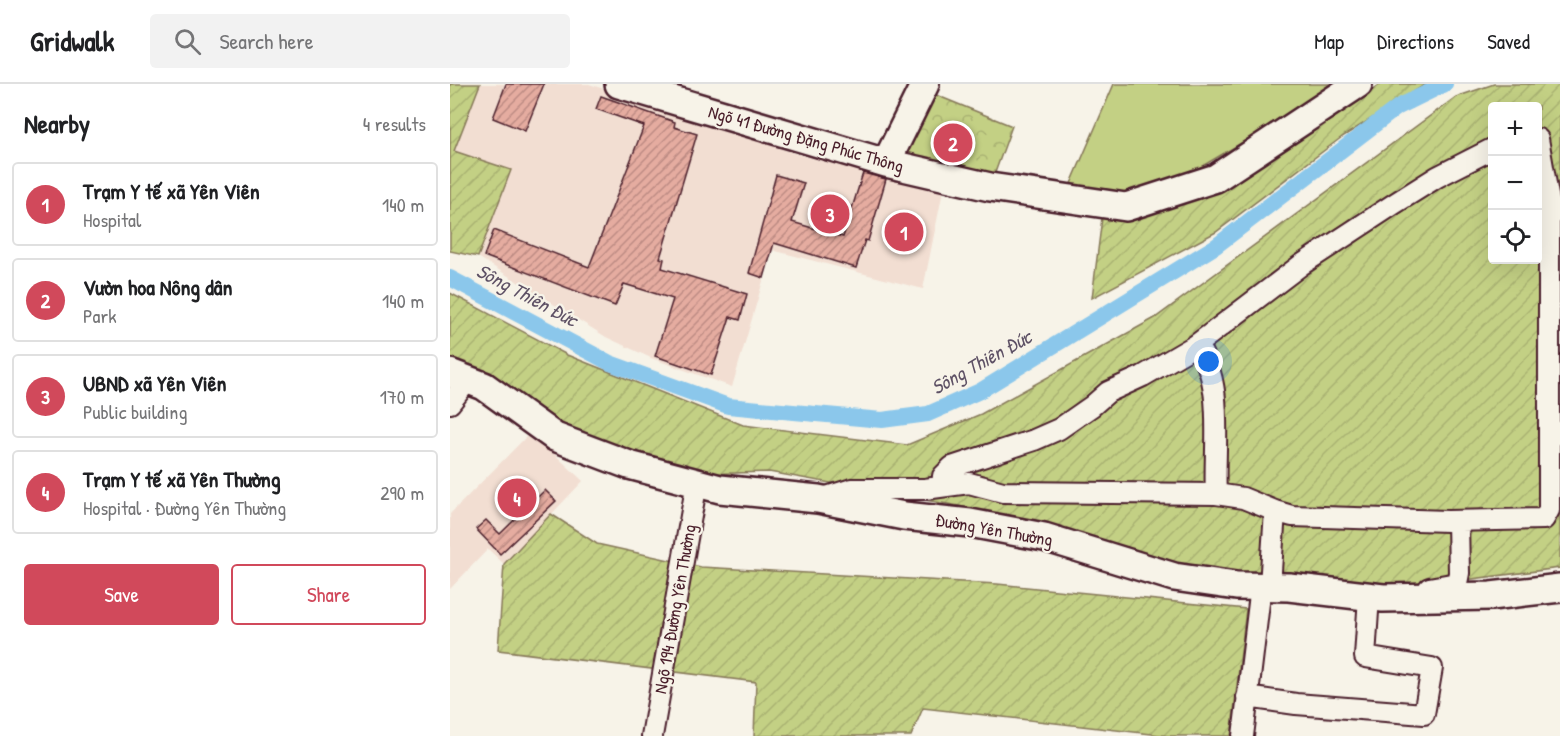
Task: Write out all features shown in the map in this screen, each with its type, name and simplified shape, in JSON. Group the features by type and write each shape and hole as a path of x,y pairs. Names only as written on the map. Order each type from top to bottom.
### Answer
{"main road":[{"name":"Ngõ 41 Đường Đặng Phúc Thông","path":"619,84 886,163 990,187 1126,207 1216,178 1358,84"},
{"path":"886,163 925,84"},
{"name":"Đường Yên Thường","path":"459,376 484,386 555,437 629,465 720,489 818,499 904,516 970,523 1044,537 1174,577 1236,586 1265,586 1369,596 1491,596 1560,588"}],"street":[{"path":"818,499 852,489 925,489 969,483 1003,492 1024,493 1216,494 1243,498 1275,512 1292,516 1458,521 1552,521 1549,510 1549,201 1553,176 1542,149"},
{"path":"942,485 944,476 952,467 1034,440 1059,429 1108,392 1143,376 1196,345 1301,265 1347,235 1437,177 1488,151"},
{"path":"1196,345 1210,367 1212,381 1216,435 1216,494"},
{"path":"450,403 459,376"},
{"name":"Ngõ 194 Đường Yên Thường","path":"652,736 697,482"},
{"path":"1243,736 1275,512"},
{"path":"1406,596 1413,591 1456,583 1459,573 1458,521"},
{"path":"1248,697 1296,704 1425,714 1432,668 1365,657 1369,596"}],"shaded area":[{"path":"480,84 589,84 800,155 943,191 923,289 772,250 732,387 651,358 606,337 478,257 510,170 454,151"},
{"path":"531,432 583,481 504,564 488,549 450,589 450,514"}],"green space":[{"path":"450,84 480,84 454,151 511,170 478,257 450,251"},
{"path":"1114,84 1341,84 1194,171 1121,195 1070,186"},
{"path":"1381,84 1426,84 1342,137 1216,232 1092,298 1102,218 1130,217 1267,159"},
{"path":"1494,84 1560,84 1560,568 1408,587 1311,577 1185,569 959,506 769,472 699,474 591,442 450,358 450,293 567,355 743,425 907,445 981,414 1155,318 1456,97"},
{"path":"926,91 1012,126 992,181 891,160"},
{"path":"551,514 597,544 701,567 997,584 1246,609 1231,736 1169,736 923,708 911,736 754,736 756,682 498,650 504,564"}],"building":[{"path":"506,84 544,84 525,131 493,118"},
{"path":"601,96 675,122 674,127 697,134 660,258 664,259 662,268 747,294 740,320 730,317 711,375 655,356 673,299 624,284 615,306 484,256 494,230 589,267 644,126 596,109"},
{"path":"863,173 886,179 868,241 865,240 856,268 774,243 764,278 749,273 776,175 804,183 792,222 843,237"},
{"path":"545,490 556,501 500,554 476,529 486,520 500,534"}],"waterway":[{"name":"Sông Thiên Đức","path":"450,278 610,363 728,406 882,420 928,414 980,391 1216,246 1398,107 1445,84"}],"place":[{"name":"Vườn hoa Nông dân","path":"953,143"},
{"name":"UBND xã Yên Viên","path":"830,214"},
{"name":"Trạm Y tế xã Yên Viên","path":"904,232"},
{"name":"Trạm Y tế xã Yên Thường","path":"517,498"}]}
